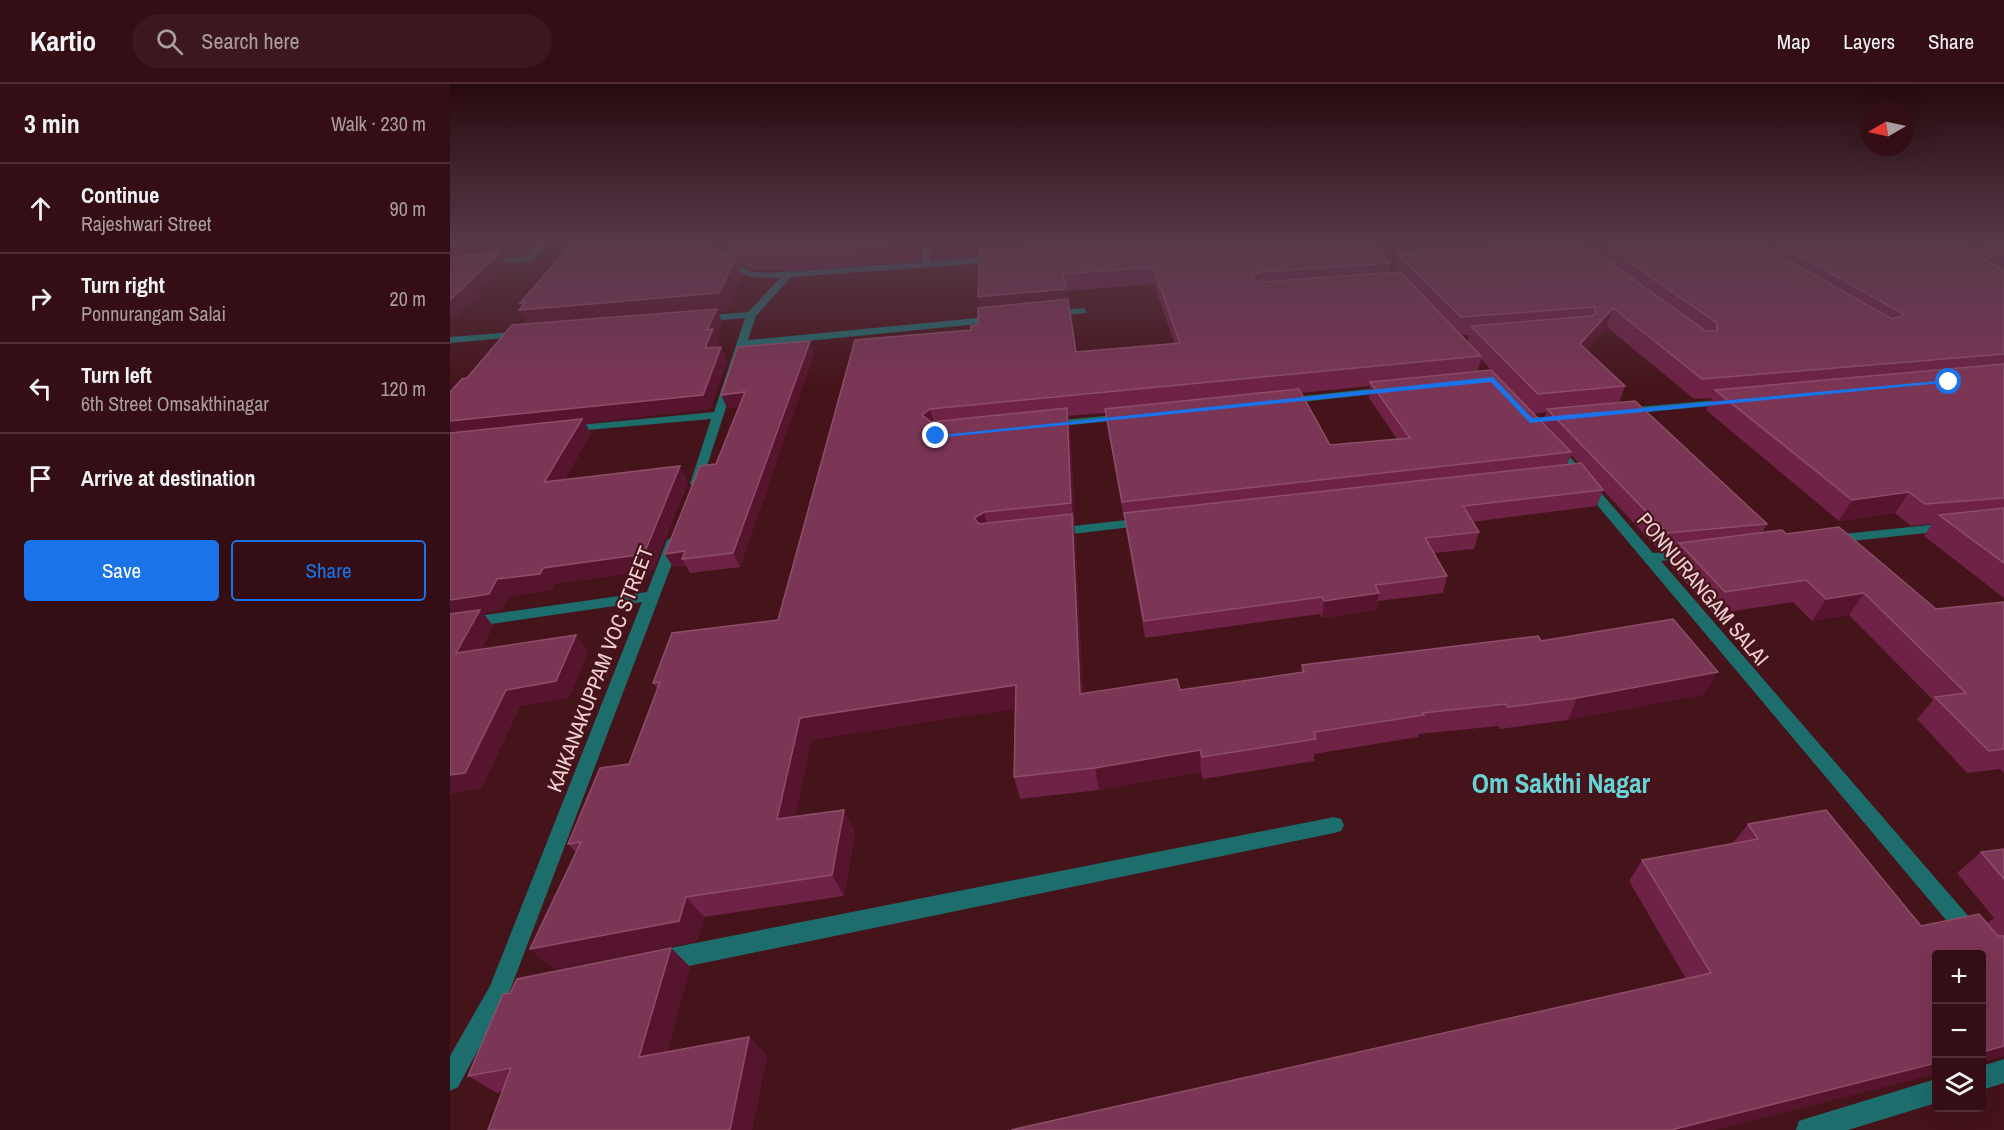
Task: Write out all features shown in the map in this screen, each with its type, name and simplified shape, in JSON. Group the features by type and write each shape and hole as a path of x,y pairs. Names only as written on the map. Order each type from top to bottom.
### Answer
{"street":[{"path":"690,500 706,458 716,415 751,315 774,290"},
{"path":"1036,315 1083,311"},
{"path":"693,320 751,315"},
{"path":"741,344 1012,318"},
{"path":"450,340 531,333"},
{"path":"1268,402 1398,389"},
{"path":"1610,413 1735,401"},
{"path":"554,432 716,415"},
{"path":"1042,425 1137,416"},
{"name":"PONNURANGAM SALAI","path":"1545,435 1580,473 1648,558 1981,946"},
{"path":"1556,476 1580,473"},
{"name":"KAIKANAKUPPAM VOC STREET","path":"450,1079 498,993 681,521"},
{"path":"1036,534 1154,521"},
{"path":"1814,541 1967,526"},
{"path":"1648,558 1707,552"},
{"path":"450,625 652,596"},
{"path":"637,965 1334,825"},
{"path":"498,993 521,989"},
{"path":"1986,1077 2004,1071"},
{"path":"1808,1130 1932,1092"}],"building":[{"path":"450,290 461,290 450,300"},
{"path":"531,290 720,290 719,293 519,310 525,302 520,303"},
{"path":"978,290 1057,290 978,297"},
{"path":"1161,290 1417,290 1481,356 930,409 922,415 931,422 1067,408 1071,503 984,512 974,518 979,524 1072,514 1080,694 1177,679 1180,690 1304,672 1302,665 1538,636 1541,641 1673,619 1718,672 1577,698 1508,707 1506,704 1422,713 1424,715 1314,732 1316,739 1202,757 1200,750 1095,768 1014,777 1016,685 800,718 777,819 844,810 832,875 686,897 679,921 530,949 581,842 568,844 600,768 629,764 660,682 653,683 672,633 778,620 855,340 971,330 971,326 978,325 978,308 1068,299 1076,352 1180,343"},
{"path":"1434,290 1648,290 1706,331 1717,331 1717,323 1669,290 1840,290 1892,319 1903,316 1902,313 1860,290 2004,290 2004,354 1702,379 1613,308 1580,344 1625,386 1538,394 1471,326 1591,316 1595,314 1595,307 1461,317"},
{"path":"717,309 707,330 713,329 705,348 721,347 703,395 450,421 450,392 462,379 467,378 512,325"},
{"path":"810,341 733,553 682,559 685,551 665,554 700,466 716,464 745,392 721,395 738,347"},
{"path":"2004,364 2004,498 1925,504 1909,492 1852,500 1715,390"},
{"path":"1491,370 1571,452 1122,502 1105,409 1299,389 1330,445 1410,438 1370,382"},
{"path":"1635,401 1767,524 1667,533 1547,409"},
{"path":"582,419 544,482 680,466 644,554 543,568 540,574 497,579 489,594 450,600 450,433"},
{"path":"1581,463 1603,490 1463,506 1479,532 1425,538 1447,576 1375,585 1379,593 1324,601 1322,597 1144,621 1124,513"},
{"path":"2004,508 2004,563 1939,515"},
{"path":"1839,527 1936,609 2004,602 2004,749 1989,751 1935,697 1966,693 1864,593 1826,599 1806,580 1725,592 1679,543 1782,530 1786,534"},
{"path":"480,610 456,653 576,635 556,681 506,690 465,773 450,775 450,614"},
{"path":"1826,810 1921,926 1979,914 1998,936 2004,936 2004,1046 1986,1051 1986,950 1932,950 1932,1064 1671,1130 1011,1130 1711,973 1642,860 1758,839 1748,824"},
{"path":"2004,849 2004,879 1981,852"},
{"path":"671,948 639,1057 749,1037 730,1130 488,1130 511,1068 468,1076 503,994 510,993 517,979"}],"district":[{"name":"Om Sakthi Nagar","path":"1561,783"}],"route":[{"path":"936,436 1493,380 1530,420 1949,382"}]}
